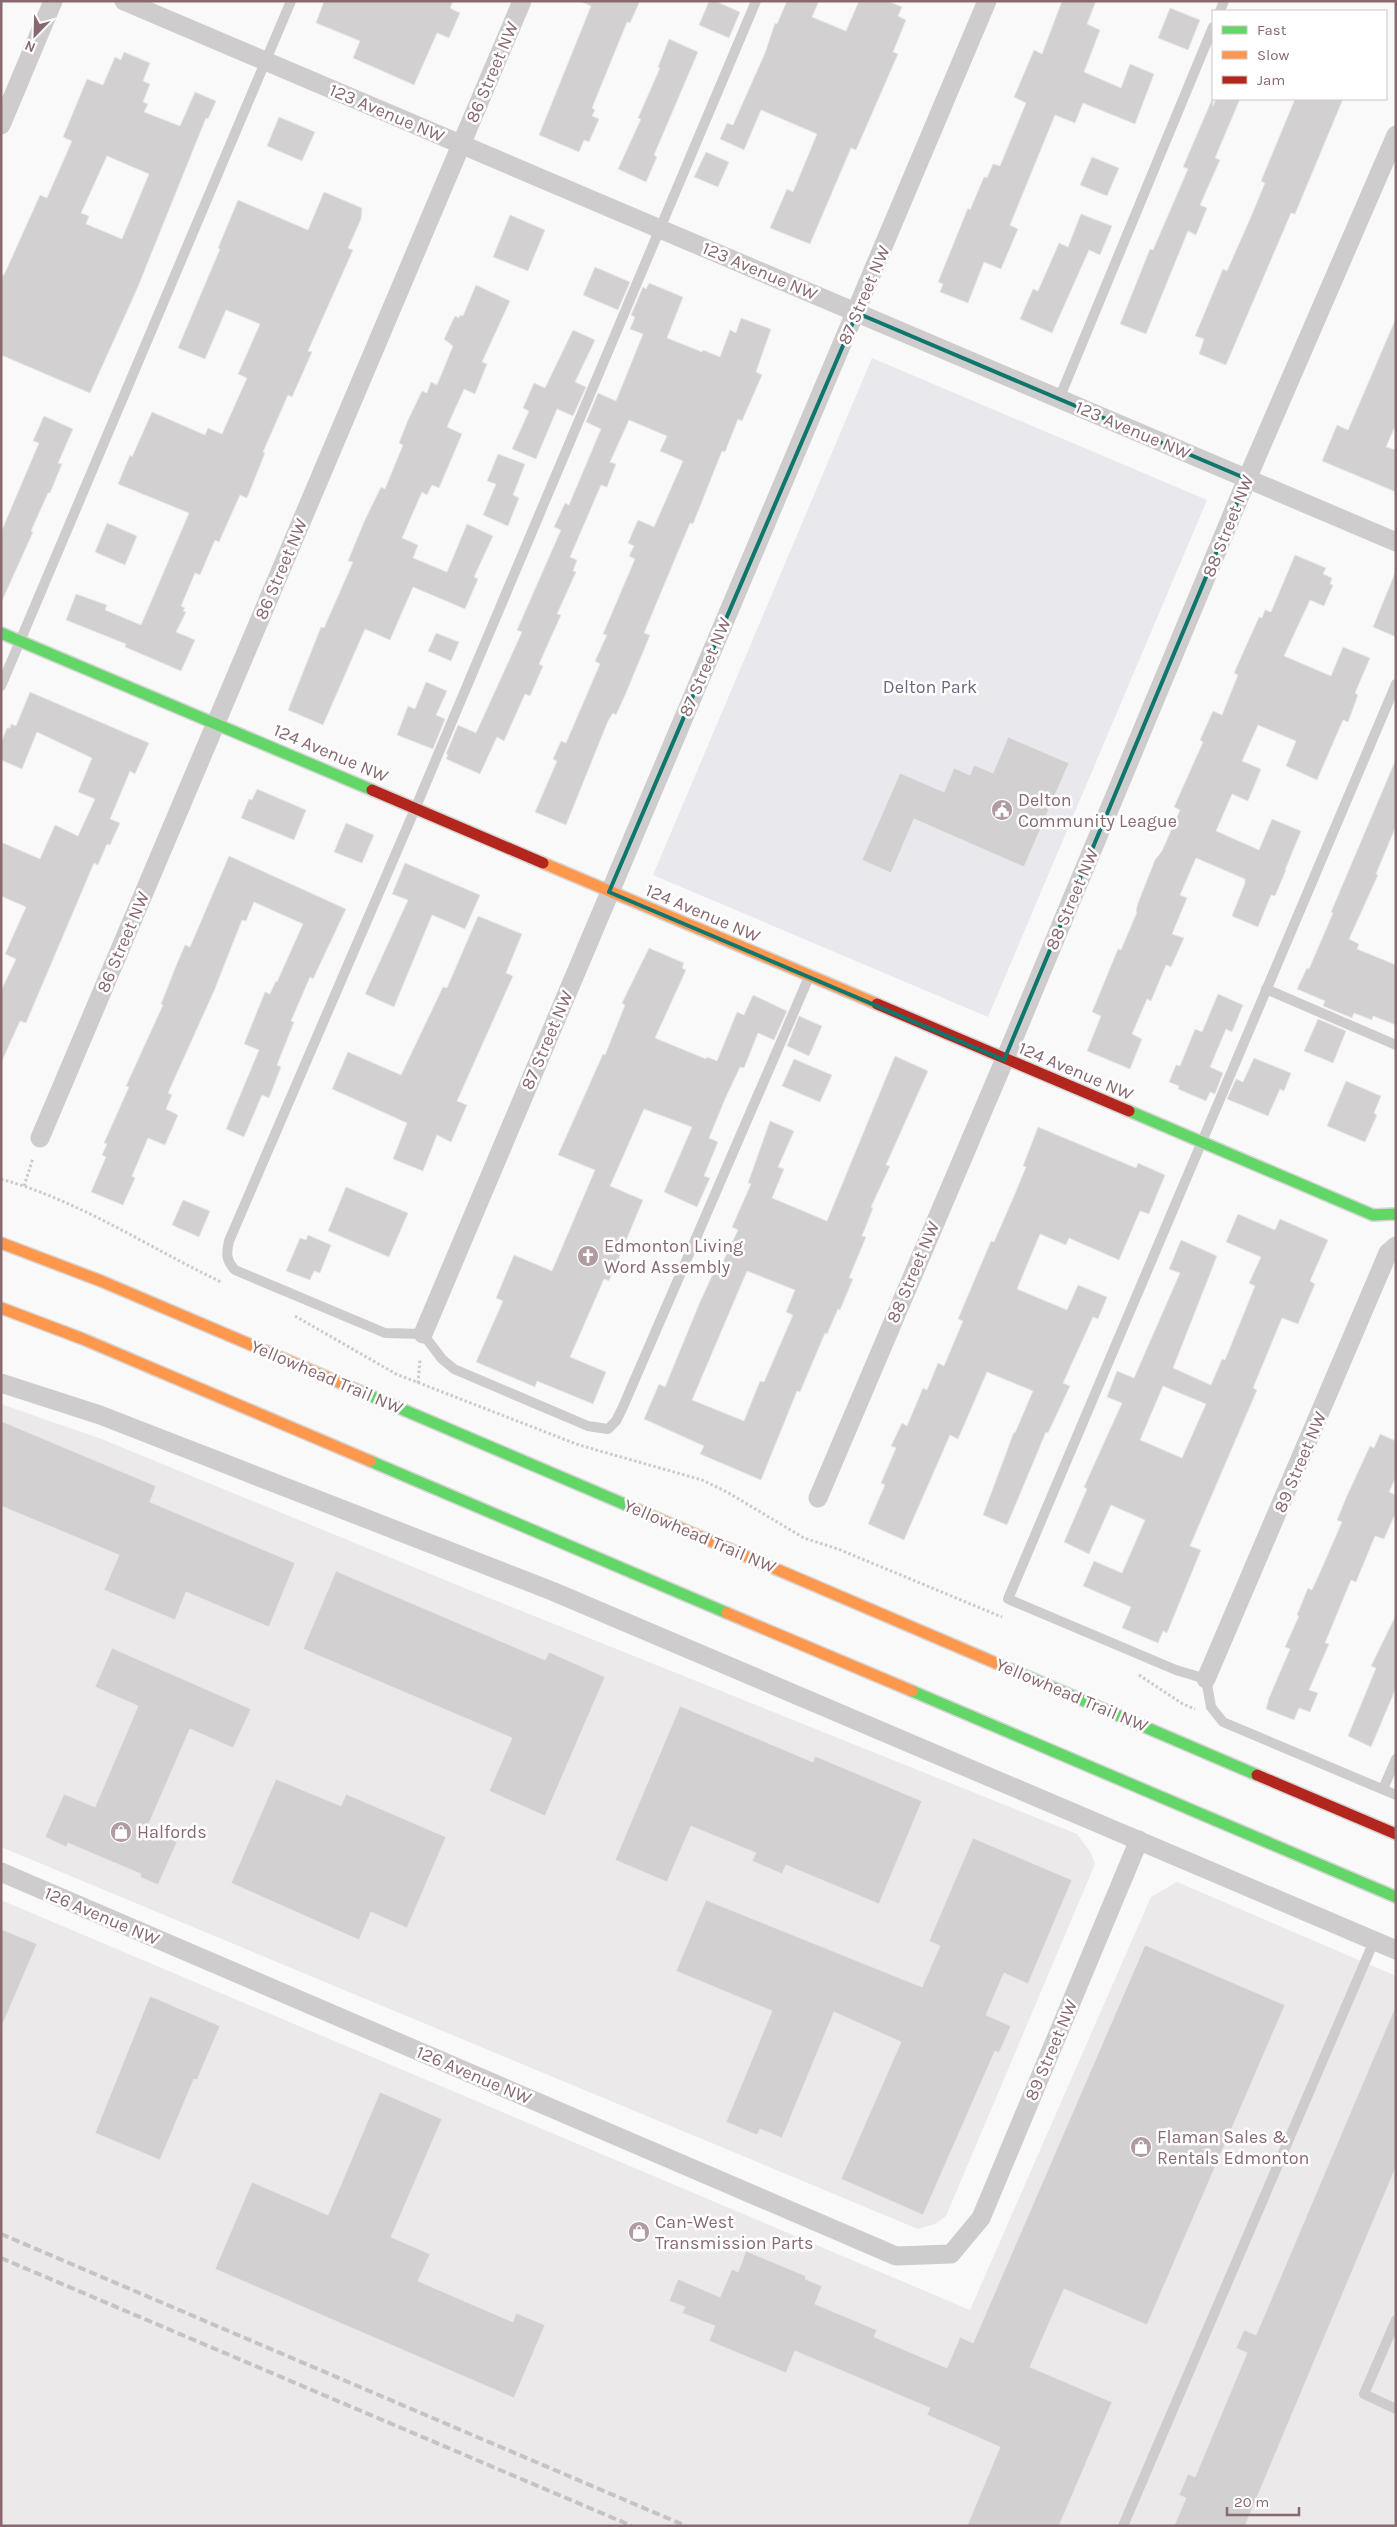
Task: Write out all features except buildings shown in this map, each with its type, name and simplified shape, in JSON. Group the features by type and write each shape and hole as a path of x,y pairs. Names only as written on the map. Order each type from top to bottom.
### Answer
{"main road":[{"name":"124 Avenue NW","path":"1,633 1373,1215 1395,1215"},
{"name":"Yellowhead Trail NW","path":"1,1244 101,1281 255,1346 1396,1834"},
{"path":"1,1308 83,1339 1396,1897"},
{"path":"28,1331 83,1339"}],"street":[{"path":"1,125 53,1"},
{"name":"123 Avenue NW","path":"124,1 461,146 660,228 1396,542"},
{"name":"86 Street NW","path":"40,1138 522,1"},
{"name":"87 Street NW","path":"423,1334 609,892 857,313 987,1"},
{"name":"88 Street NW","path":"818,1498 1248,479 1396,135"},
{"name":"89 Street NW","path":"1206,1679 1388,1253 1396,1246"},
{"path":"1,1383 100,1415 432,1542 552,1591 1396,1950"},
{"name":"89 Street NW","path":"951,2254 980,2218 1139,1840"},
{"name":"126 Avenue NW","path":"1,1872 896,2256 951,2254"}],"lane":[{"path":"1,686 291,1"},
{"path":"756,1 415,809 229,1241 226,1254 228,1262 235,1270 385,1333 423,1334 442,1359 454,1369 588,1426 608,1429 616,1422 809,976"},
{"path":"1059,399 1212,30"},
{"path":"1396,684 1008,1599 1176,1670 1206,1679 1211,1707 1223,1722 1396,1795"},
{"path":"1266,990 1396,1045"},
{"path":"1383,1789 1396,1759"},
{"path":"1124,2526 1374,1941"},
{"path":"1396,2320 1364,2394 1396,2409"}],"path":[{"path":"24,1186 40,1138"},
{"path":"1,1179 24,1186 100,1218 177,1261 222,1282"},
{"path":"293,1315 369,1359 411,1380 579,1445 702,1480 727,1492 804,1538 838,1549 1003,1618"},
{"path":"1134,1672 1183,1704 1223,1722"}],"highlighted area":[{"path":"857,313 1247,479 1004,1060 609,892"}],"shaded area":[{"path":"1,1404 104,1440 462,1587 1077,1834 1091,1853 1095,1864 946,2216 935,2224 918,2229 1,1847"},
{"path":"1177,1882 1396,1976 1396,2526 1,2526 1,1900 970,2310 1151,1897"}],"green space":[{"name":"Delton Park","path":"872,358 1207,500 988,1017 653,875"}],"railway":[{"path":"1,2234 686,2526"},
{"path":"1,2258 632,2526"}],"traffic: fast":[{"path":"1,633 372,790"},
{"path":"1129,1111 1373,1215 1396,1214"},
{"path":"357,1390 638,1510"},
{"path":"370,1461 727,1613"},
{"path":"1012,1670 1257,1775"},
{"path":"912,1691 1396,1897"}],"traffic: slow":[{"path":"543,863 877,1004"},
{"path":"1,1243 101,1281 357,1390"},
{"path":"1,1308 83,1339 370,1461"},
{"path":"638,1510 1012,1670"},
{"path":"727,1613 912,1691"}],"traffic: jam":[{"path":"372,790 543,863"},
{"path":"877,1004 1129,1111"},
{"path":"1257,1775 1396,1834"}],"place":[{"name":"Delton Community League","path":"1002,810"},
{"name":"Edmonton Living Word Assembly","path":"588,1256"},
{"name":"Halfords","path":"121,1832"},
{"name":"Flaman Sales & Rentals Edmonton","path":"1141,2147"},
{"name":"Can-West Transmission Parts","path":"639,2232"}]}
